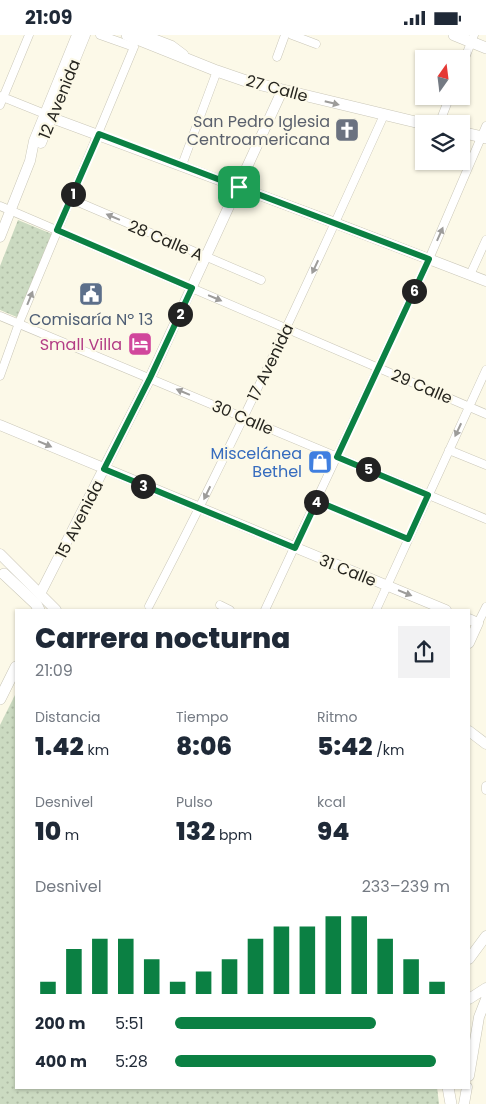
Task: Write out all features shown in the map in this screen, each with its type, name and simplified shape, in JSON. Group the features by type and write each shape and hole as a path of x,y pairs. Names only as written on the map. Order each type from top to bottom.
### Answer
{"main road":[{"name":"27 Calle","path":"127,35 218,71 282,91 415,122"},
{"path":"454,35 473,39 486,48"},
{"path":"470,132 485,133"},
{"path":"2,572 36,604 43,606"},
{"path":"0,699 15,669"},
{"path":"448,1089 451,1104"}],"street":[{"path":"29,35 1,100 99,134 486,281"},
{"name":"12 Avenida","path":"0,237 30,161 41,144 48,116 76,35"},
{"name":"12 Avenida","path":"48,116 85,35"},
{"path":"0,376 57,230 134,47 100,35"},
{"name":"27 Calle","path":"146,35 172,45 191,60"},
{"path":"277,57 285,35"},
{"path":"292,35 316,44"},
{"path":"182,165 218,71"},
{"name":"15 Avenida","path":"40,594 150,378 282,91"},
{"name":"17 Avenida","path":"149,606 200,509 384,115"},
{"path":"265,609 429,259 485,133"},
{"name":"28 Calle A","path":"71,199 260,280"},
{"name":"29 Calle","path":"0,206 486,414"},
{"path":"470,275 486,240"},
{"name":"30 Calle","path":"0,316 486,519"},
{"path":"376,609 486,370"},
{"name":"31 Calle","path":"0,425 444,609"},
{"path":"449,450 486,465"},
{"path":"317,501 408,539"},
{"path":"0,554 40,594 43,606"},
{"path":"220,605 228,609"},
{"path":"470,639 474,621 486,607"},
{"path":"470,732 486,743"},
{"path":"470,958 486,936"},
{"path":"470,998 486,988"},
{"path":"470,1071 480,1017 486,999"},
{"path":"464,1104 467,1089"}],"green space":[{"path":"18,220 52,234 19,318 0,310 0,266"},
{"path":"15,695 15,1089 437,1089 439,1104 0,1104 0,725"}],"place":[{"name":"San Pedro Iglesia Centroamericana","path":"347,130"},
{"name":"Comisaría Nº 13","path":"91,294"},
{"name":"Small Villa","path":"140,344"},
{"name":"Miscelánea Bethel","path":"320,462"}],"route":[{"path":"99,134 239,187 429,259 337,457 428,495 408,539 317,501 295,548 104,469 150,378 192,288 57,230 99,134"}]}
